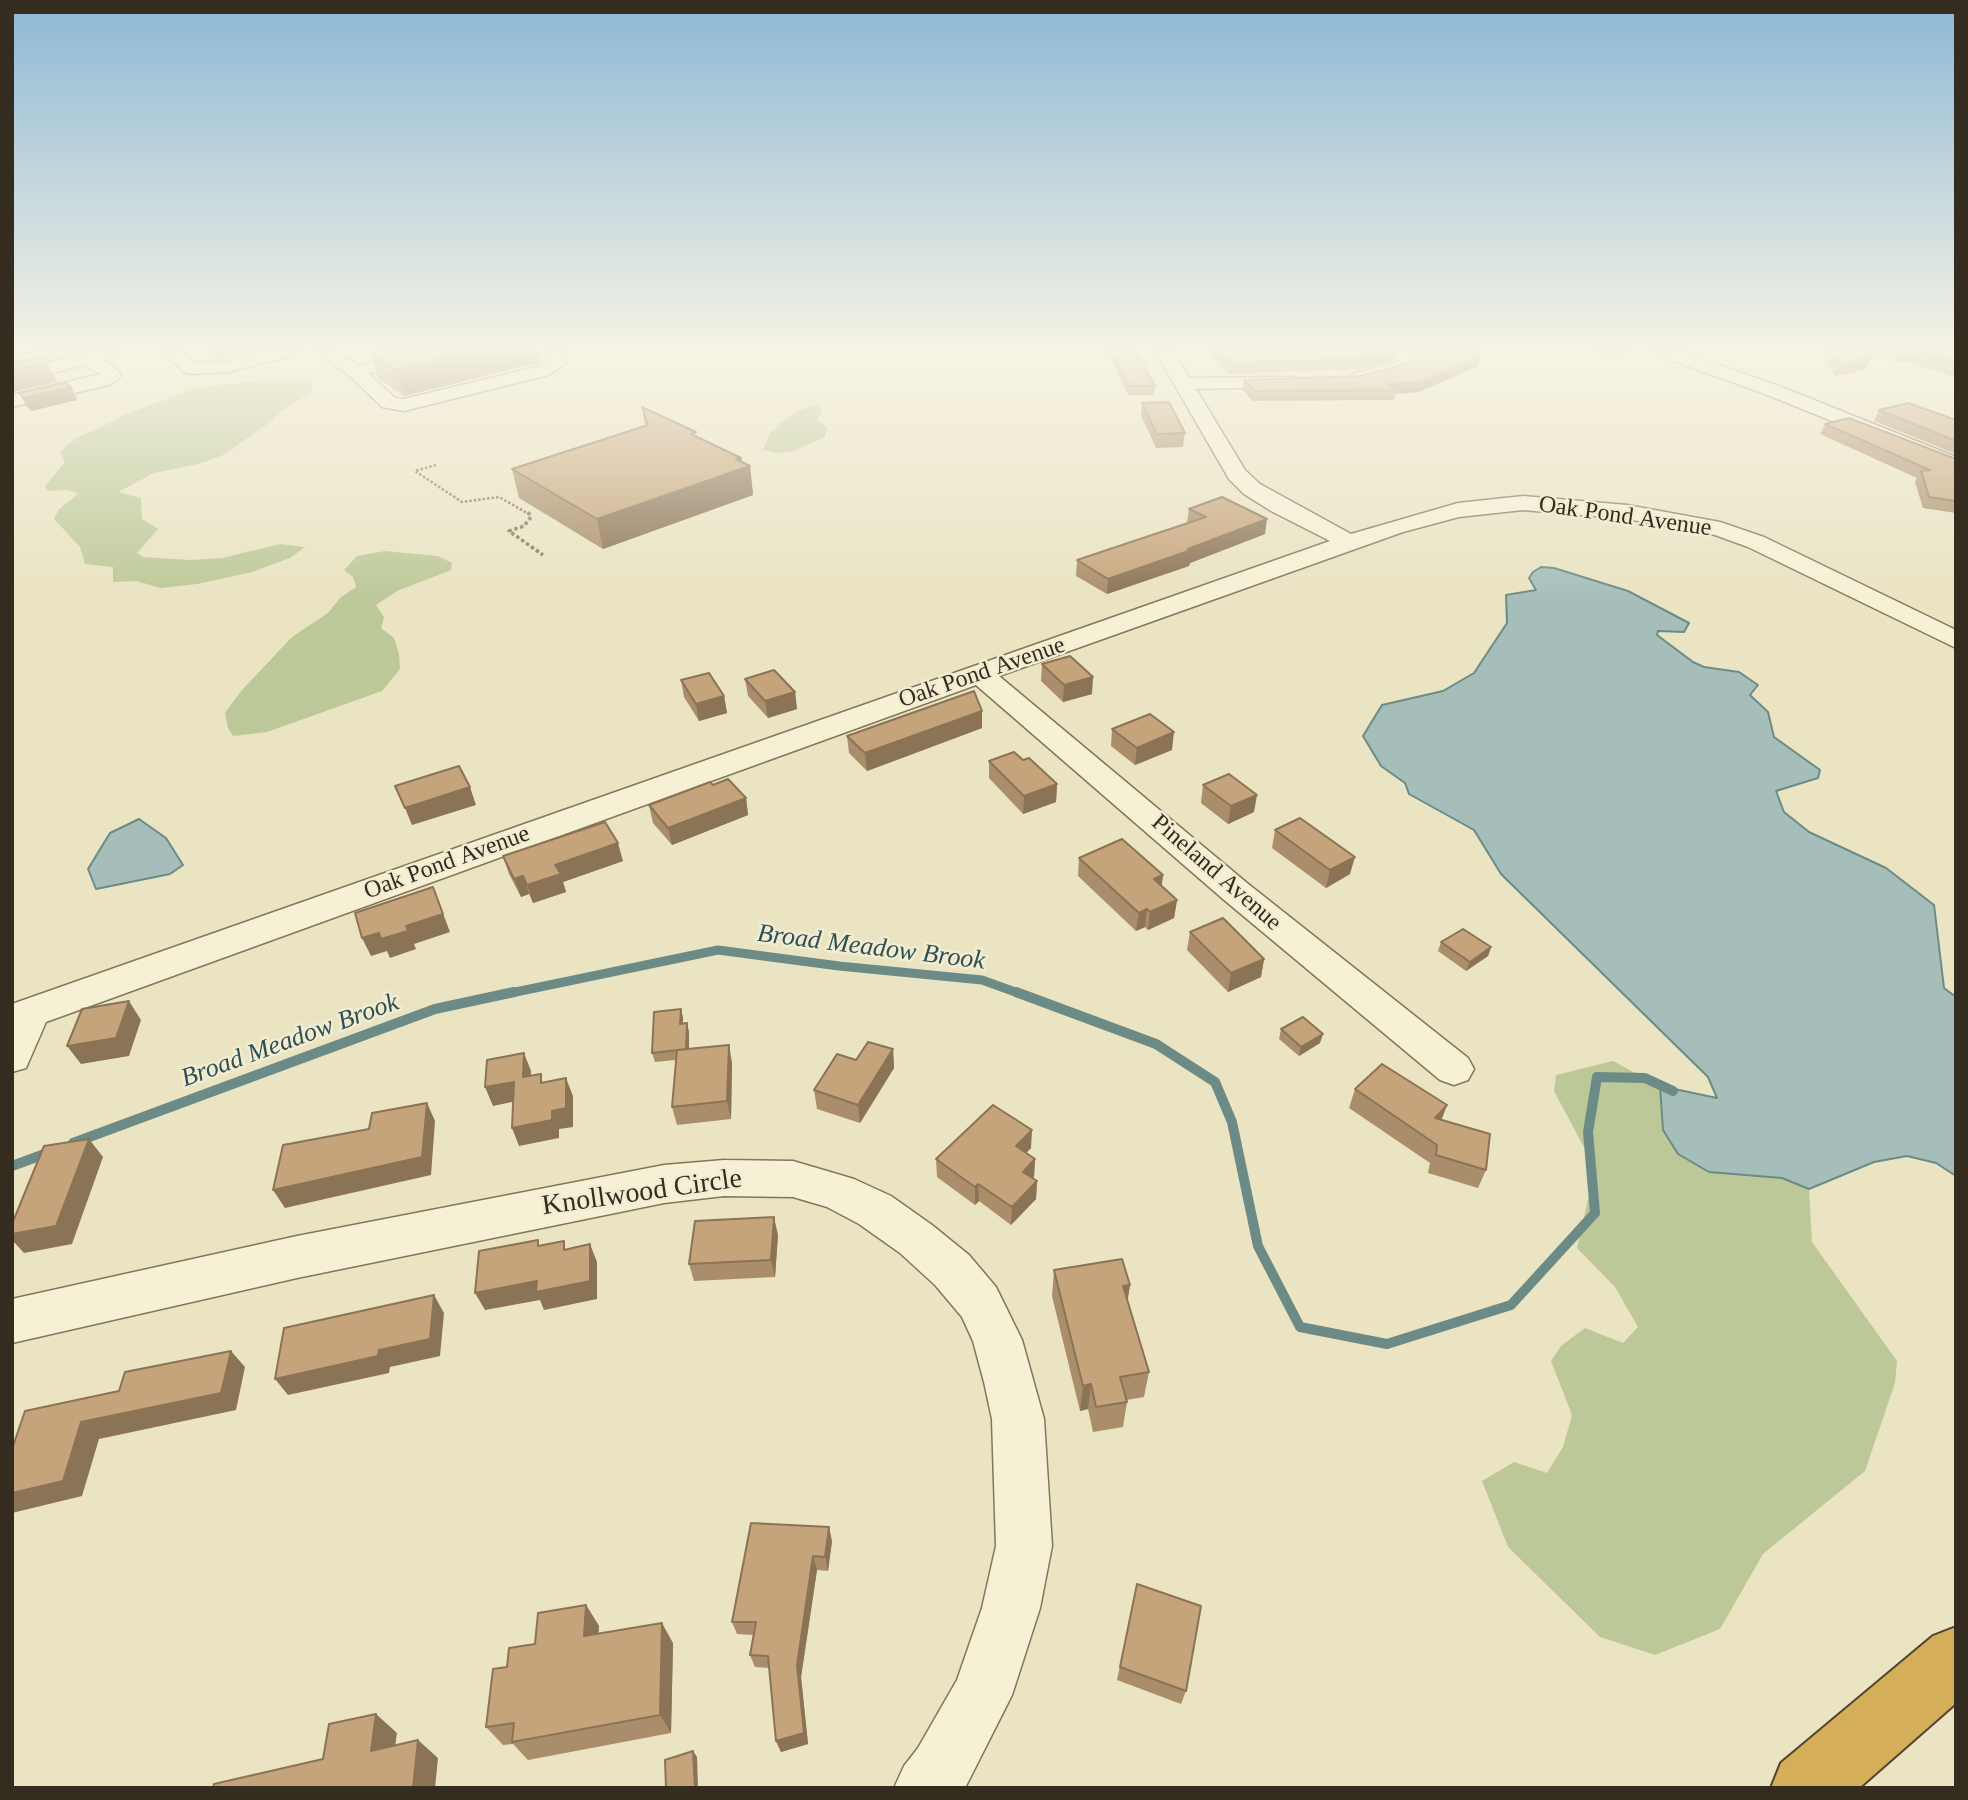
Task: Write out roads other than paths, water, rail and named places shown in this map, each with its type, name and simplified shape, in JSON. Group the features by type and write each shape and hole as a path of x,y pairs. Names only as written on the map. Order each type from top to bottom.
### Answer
{"highway":[{"path":"1806,1788 1956,1659"}],"street":[{"path":"1214,435 1237,474 1252,489 1349,542"},
{"path":"1882,435 1956,465"},
{"name":"Oak Pond Avenue","path":"22,1015 756,751 981,675 1349,542 1438,514 1505,504 1576,506 1685,521 1756,542 1956,640"},
{"name":"Pineland Avenue","path":"981,675 1235,891 1454,1069"},
{"path":"12,1057 22,1015"},
{"name":"Knollwood Circle","path":"12,1321 311,1255 664,1184 737,1177 793,1179 838,1192 874,1210 916,1239 952,1270 979,1302 997,1340 1009,1382 1018,1419 1022,1463 1024,1546 1011,1608 982,1695 940,1770 926,1788"}],"water":[{"path":"1541,567 1554,568 1628,591 1689,623 1684,632 1658,631 1657,635 1693,662 1704,667 1739,672 1758,685 1750,695 1768,712 1774,737 1820,770 1818,778 1776,791 1784,812 1809,832 1886,868 1934,905 1944,988 1956,997 1956,1176 1936,1163 1907,1156 1874,1162 1809,1189 1782,1178 1709,1172 1678,1154 1663,1130 1660,1086 1717,1098 1708,1077 1501,874 1474,830 1409,794 1405,783 1381,766 1363,736 1382,705 1443,691 1474,673 1507,623 1506,595 1536,590 1529,578"},
{"path":"139,819 166,838 183,865 170,874 96,889 88,869 110,833"}],"waterway":[{"name":"Broad Meadow Brook","path":"506,994 718,950 839,966 982,980 1021,994"},
{"name":"Broad Meadow Brook","path":"73,1143 435,1009 514,992"},
{"name":"Broad Meadow Brook","path":"1016,992 1156,1044 1215,1082 1232,1122 1258,1246 1300,1327 1387,1344 1511,1305 1595,1213 1588,1132 1597,1077 1645,1078 1673,1091"},
{"name":"Broad Meadow Brook","path":"12,1166 50,1152"}]}
